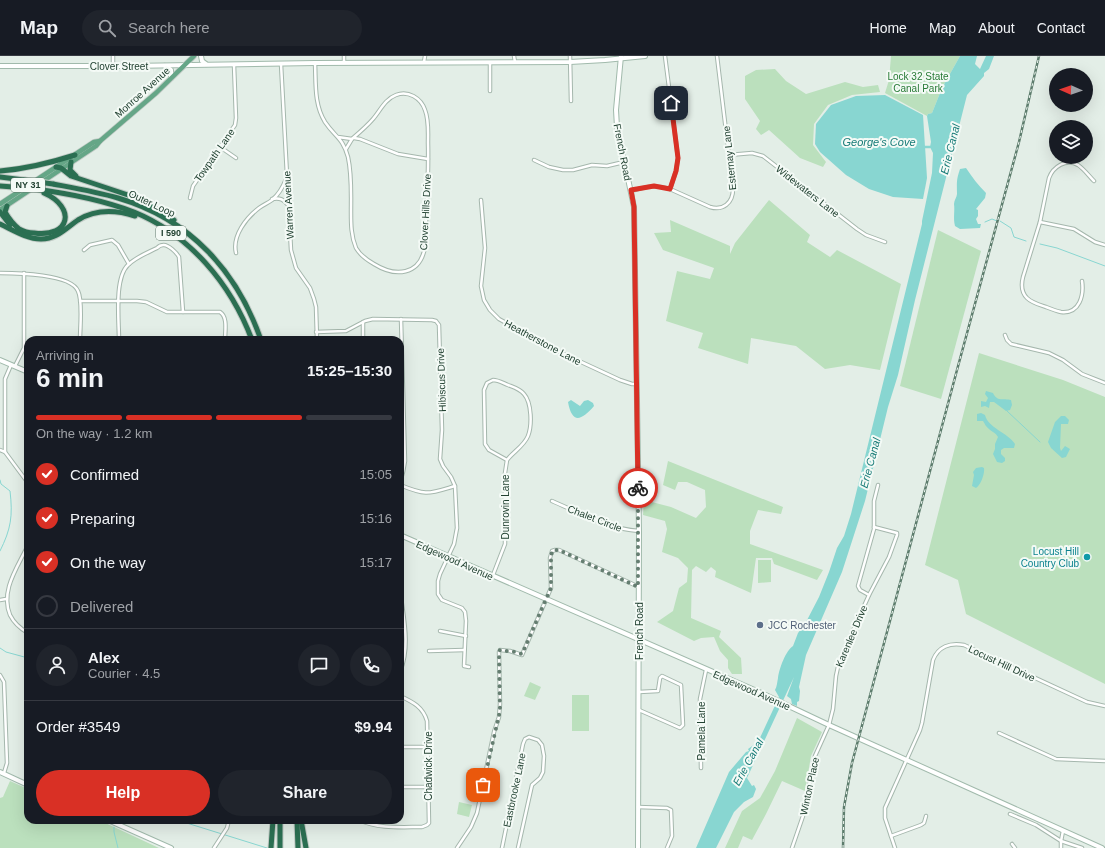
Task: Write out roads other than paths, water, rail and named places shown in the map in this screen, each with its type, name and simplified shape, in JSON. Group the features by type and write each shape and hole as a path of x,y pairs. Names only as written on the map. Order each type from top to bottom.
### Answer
{"highway":[{"path":"0,171 52,163 75,155"},
{"path":"70,162 70,170 74,175 84,180"},
{"path":"58,168 72,176 150,204 178,223 185,230"},
{"name":"Outer Loop","path":"0,177 53,184 119,198 146,208 185,230 210,253 229,276 244,300 260,336"},
{"path":"0,186 42,191 56,199 64,210 65,218 60,229 54,233 42,234 22,230 11,222 5,212 7,206"},
{"name":"Outer Loop","path":"42,191 92,199 112,204 135,213 171,233 194,251 209,266 230,294 250,336"},
{"path":"0,211 11,226 18,232"},
{"path":"0,224 35,238 51,238 83,218 104,211 122,213 155,223"},
{"path":"271,848 273,824"},
{"path":"280,824 280,848"},
{"path":"297,824 298,848"},
{"path":"302,824 306,848"}],"main road":[{"name":"Monroe Avenue","path":"0,204 96,146 194,56"},
{"name":"Monroe Avenue","path":"0,211 75,155 94,142 100,141"}],"street":[{"path":"113,56 113,66"},
{"path":"201,56 202,61 208,65"},
{"path":"344,56 344,63"},
{"path":"424,63 425,56"},
{"path":"514,56 515,62"},
{"path":"570,56 571,101"},
{"name":"Clover Street","path":"0,66 570,62 645,56"},
{"path":"666,56 678,158 676,171 670,189"},
{"name":"Esternay Lane","path":"631,190 654,186 670,189 716,209 725,206 731,199 733,193 717,56"},
{"name":"French Road","path":"620,58 616,119 634,207 639,531 638,848"},
{"name":"Clover Hills Drive","path":"315,63 318,106 325,122 343,143 346,150 350,176 352,232 356,246 363,256 386,271 395,273 404,272 414,267 421,259 424,251 428,160 428,125 425,109 417,98 408,94 398,94 391,98 367,126 352,139 346,150"},
{"path":"490,63 490,91"},
{"name":"Warren Avenue","path":"281,64 292,255 297,270 310,288 314,299 316,336"},
{"name":"Towpath Lane","path":"190,198 193,186 231,132 236,121 234,65"},
{"path":"165,66 171,70 171,78"},
{"path":"338,137 360,139 398,154 428,160"},
{"path":"220,147 236,158"},
{"name":"Widewaters Lane","path":"729,155 752,153 763,156 857,229 866,235 885,242"},
{"path":"534,160 549,167 563,170 573,170 590,165 607,166 624,162"},
{"path":"1082,281 1083,290 1080,301 1075,307 1068,311 1056,311 1033,303 1026,297 1022,289 1022,281 1040,222 1049,178 1052,172 1058,166 1069,163 1077,164 1094,181"},
{"path":"272,200 284,185 287,177"},
{"path":"236,253 236,241 244,224 256,211 277,198 288,205"},
{"name":"Heatherstone Lane","path":"481,200 485,248 481,286 484,300 494,315 551,348 620,380 636,384"},
{"path":"1040,222 1074,229 1094,242 1105,245"},
{"path":"84,250 89,246 112,240 118,244 129,264"},
{"path":"119,336 120,280 123,271 129,264 163,245 178,254 180,257 183,312"},
{"path":"0,273 24,273 70,282 77,289 80,301 80,336"},
{"path":"5,452 5,379 24,348 24,273"},
{"path":"80,301 141,301 165,311 222,313 225,318 225,336"},
{"name":"Hibiscus Drive","path":"316,332 346,331 372,319 432,320 436,321 439,325 442,430 440,459 441,464 451,477 455,486 456,534 454,544 438,581 438,594 442,600 464,610 466,636"},
{"path":"401,319 401,336"},
{"path":"363,322 363,336"},
{"path":"1004,334 1011,344 1049,353 1063,360 1085,376 1105,383"},
{"path":"0,360 24,370"},
{"name":"Dunrovin Lane","path":"493,576 505,544 505,473 507,460 525,441 530,424 529,403 525,395 521,391 493,380 487,383 484,390 485,442 489,450 507,460"},
{"path":"404,426 404,469"},
{"path":"0,450 5,452 24,478"},
{"name":"Karenlee Drive","path":"869,595 860,590 858,586 874,527 874,501 878,484"},
{"path":"404,486 418,492 427,493 455,486"},
{"name":"Chalet Circle","path":"552,501 612,527 639,531"},
{"name":"Karenlee Drive","path":"829,725 833,709 836,676 839,662 869,595 889,557 897,535 897,533 874,527"},
{"name":"Edgewood Avenue","path":"404,537 769,697 1102,848"},
{"path":"457,848 477,813 494,732 499,717 499,652 500,650 522,654 551,588 552,551 555,550 638,587"},
{"path":"24,553 9,583 6,599 11,617 24,630"},
{"path":"0,600 6,599"},
{"path":"404,623 406,651 404,657"},
{"path":"440,631 466,636 464,666 469,667"},
{"name":"Locust Hill Drive","path":"895,848 885,818 885,808 922,723 933,660 939,650 947,645 964,645 1087,702 1105,706"},
{"path":"429,651 464,650"},
{"name":"Pamela Lane","path":"701,768 701,697 706,670"},
{"path":"0,675 4,682 7,763 2,773 24,783"},
{"path":"638,692 658,691 660,678 662,676 681,685 684,725 680,728 638,710"},
{"name":"Chadwick Drive","path":"369,824 380,826 422,827 427,826 429,821 428,725 425,713 416,704 404,698"},
{"name":"Winton Place","path":"792,848 803,816 815,756 829,725"},
{"path":"999,733 1056,759 1105,761"},
{"name":"Eastbrooke Lane","path":"502,848 523,744 525,739 529,737 539,741 542,745 543,769 540,778 532,785 518,847 523,848"},
{"path":"404,747 428,747"},
{"path":"404,787 429,787"},
{"path":"638,807 667,808 671,810 672,836 667,848"},
{"path":"1010,814 1036,825 1061,840 1082,848"},
{"path":"891,836 921,825 924,823 926,816"},
{"path":"117,824 170,848"},
{"path":"214,848 228,824"},
{"path":"1061,848 1063,831"},
{"path":"1012,844 1015,848"}],"water":[{"name":"Erie Canal","path":"960,56 977,56 975,64 980,69 986,56 994,56 989,69 984,73 984,76 967,95 915,300 898,375 888,407 865,501 842,572 806,655 799,687 799,701 797,702 797,706 792,704 791,699 787,696 794,677 747,778 756,789 753,797 744,802 734,812 716,848 696,848 729,772 746,752 749,751 748,749 755,744 756,746 758,742 779,697 775,690 783,660 790,648 793,646 798,633 805,624 819,597 837,548 844,536 851,514 922,224 932,173 933,153 930,147 931,142 927,116 928,114 932,113 942,88"},
{"name":"George's Cove","path":"885,95 923,115 927,178 923,199 893,197 869,189 846,175 820,152 815,144 816,124 831,105 856,96"},
{"path":"966,168 986,193 985,198 976,209 978,210 978,216 976,219 978,224 981,224 980,228 960,229 955,226 954,201 957,195 957,179 960,169"},
{"path":"986,391 993,393 998,399 1011,400 1012,405 1010,410 1006,411 994,402 990,402 989,408 985,406 981,407 981,401 986,402 988,398 985,394"},
{"path":"571,400 580,406 584,401 588,400 593,403 594,406 585,415 578,418 572,414 570,409 568,402"},
{"path":"981,413 985,415 994,427 1012,440 1015,444 1014,448 1004,448 1001,450 1001,454 1005,458 1005,461 1002,463 997,462 993,454 998,437 983,421 977,421 977,414"},
{"path":"1061,416 1065,416 1069,420 1068,424 1061,424 1060,448 1061,451 1065,446 1070,449 1066,457 1062,458 1051,448 1048,442 1055,422"},
{"path":"976,468 984,468 983,476 980,484 976,488 972,486 974,475 973,472"}],"waterway":[{"path":"924,147 930,147"},
{"path":"985,222 992,219 997,221"},
{"path":"1000,221 1011,228 1014,237 1026,241"},
{"path":"1040,244 1057,248 1105,266"},
{"path":"1007,411 1040,442"},
{"path":"0,480 1,484 10,491 11,508 9,529 0,551"},
{"path":"0,648 6,652 24,657"},
{"path":"190,824 267,848"},
{"path":"114,827 118,848"}],"railway":[{"path":"843,848 844,807 852,763 1019,142 1039,56"}],"place":[{"name":"Locust Hill Country Club","path":"1087,557"},
{"name":"JCC Rochester","path":"760,625"}],"park label":[{"name":"Lock 32 State Canal Park","path":"918,82"}]}
